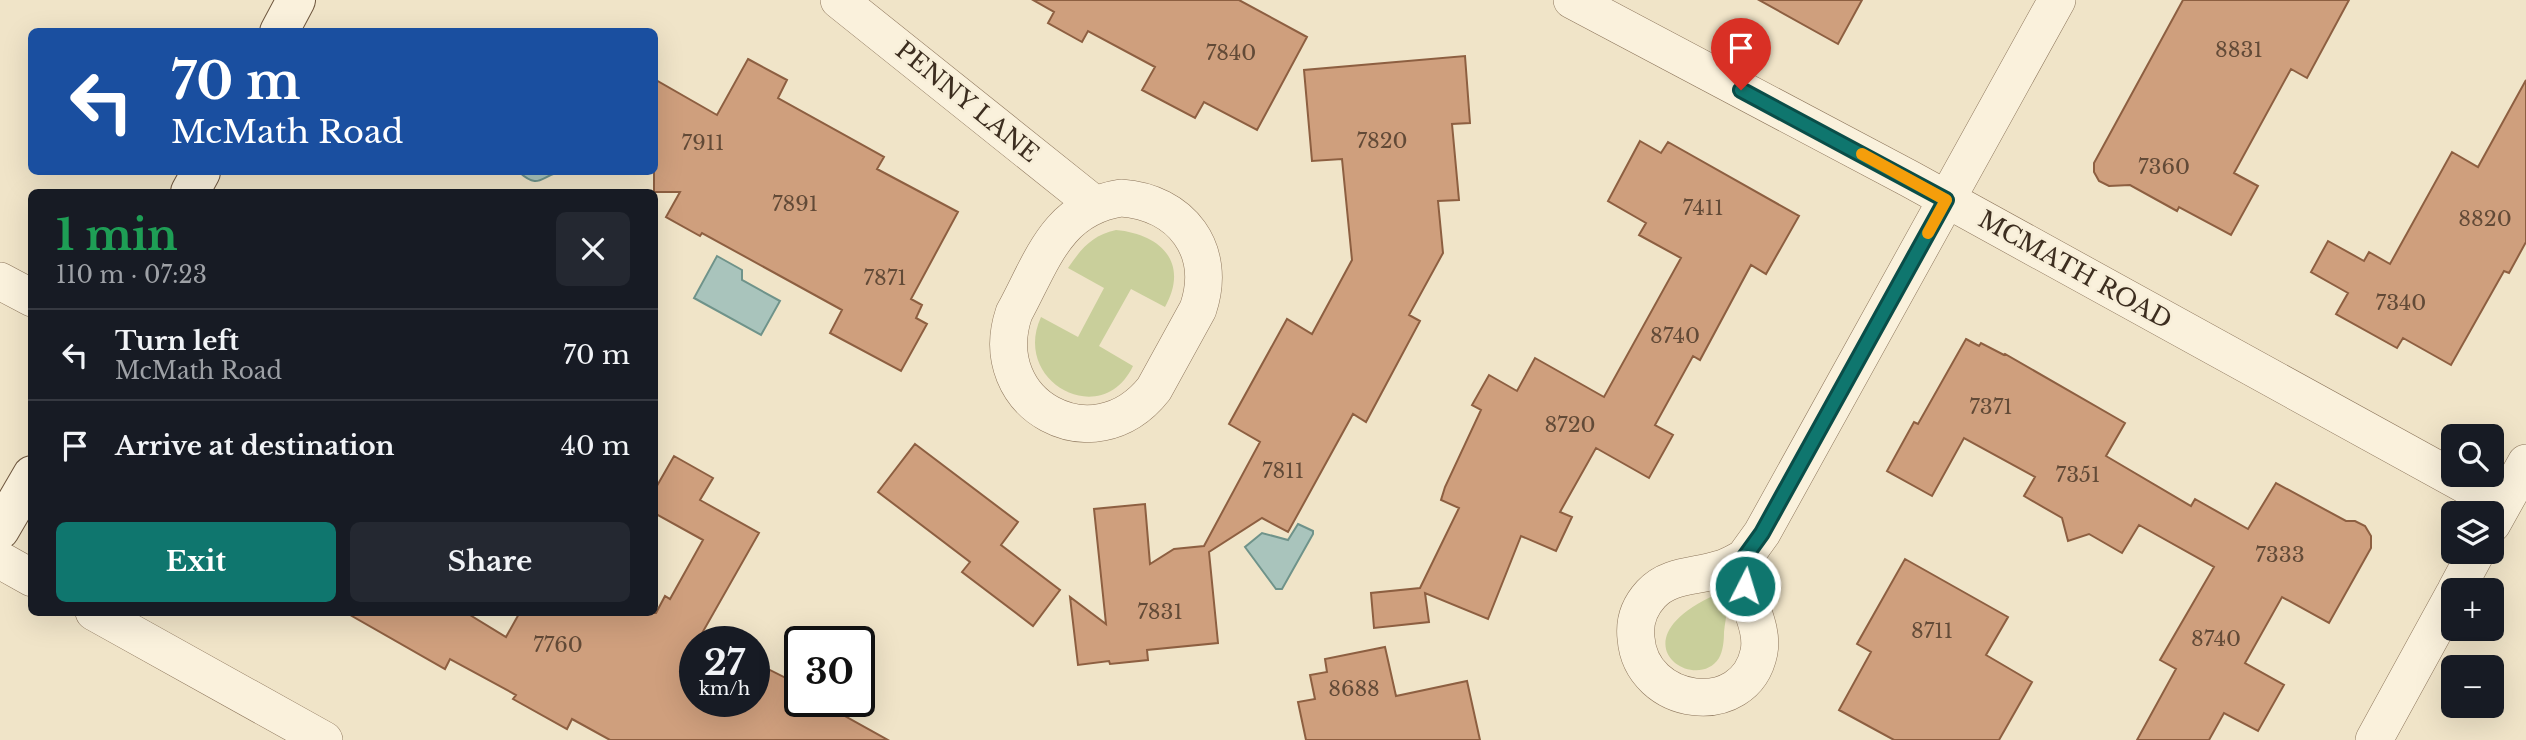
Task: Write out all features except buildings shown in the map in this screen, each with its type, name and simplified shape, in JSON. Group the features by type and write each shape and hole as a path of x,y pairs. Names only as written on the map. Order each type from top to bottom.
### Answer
{"main road":[{"path":"281,28 296,0"},
{"path":"0,530 28,482"}],"street":[{"name":"PENNY LANE","path":"839,0 1094,204"},
{"name":"MCMATH ROAD","path":"1572,0 1946,200 2473,501"},
{"path":"1744,558 1762,533 2057,0"},
{"path":"1121,198 1136,199 1150,202 1176,218 1195,240 1204,267 1204,281 1198,309 1145,401 1121,418 1106,422 1076,423 1048,414 1025,395 1012,369 1007,342 1014,313 1058,233 1074,216 1094,204 1121,198"},
{"path":"0,281 28,296"},
{"path":"2504,502 2526,463"},
{"path":"0,560 28,576"},
{"path":"101,616 324,740"},
{"path":"2374,740 2441,618"}],"green space":[{"path":"1116,230 1146,237 1166,253 1172,264 1172,291 1165,307 1131,289 1099,346 1133,366 1119,385 1101,395 1082,396 1064,390 1049,378 1038,361 1035,340 1041,317 1078,337 1104,288 1068,268 1088,244 1100,235"},
{"path":"1717,594 1723,595 1727,608 1719,658 1708,668 1694,670 1681,666 1670,658 1665,645 1670,629 1686,612"}],"water":[{"path":"523,175 551,175 535,181"},
{"path":"717,256 742,270 742,280 780,301 761,335 694,298"},
{"path":"1298,524 1313,531 1313,534 1282,589 1276,589 1245,547 1262,533 1288,540"}],"slow traffic":[{"path":"1862,154 1946,200 1928,233"}],"route":[{"path":"1741,90 1946,200 1762,533 1744,558 1745,586"}]}
